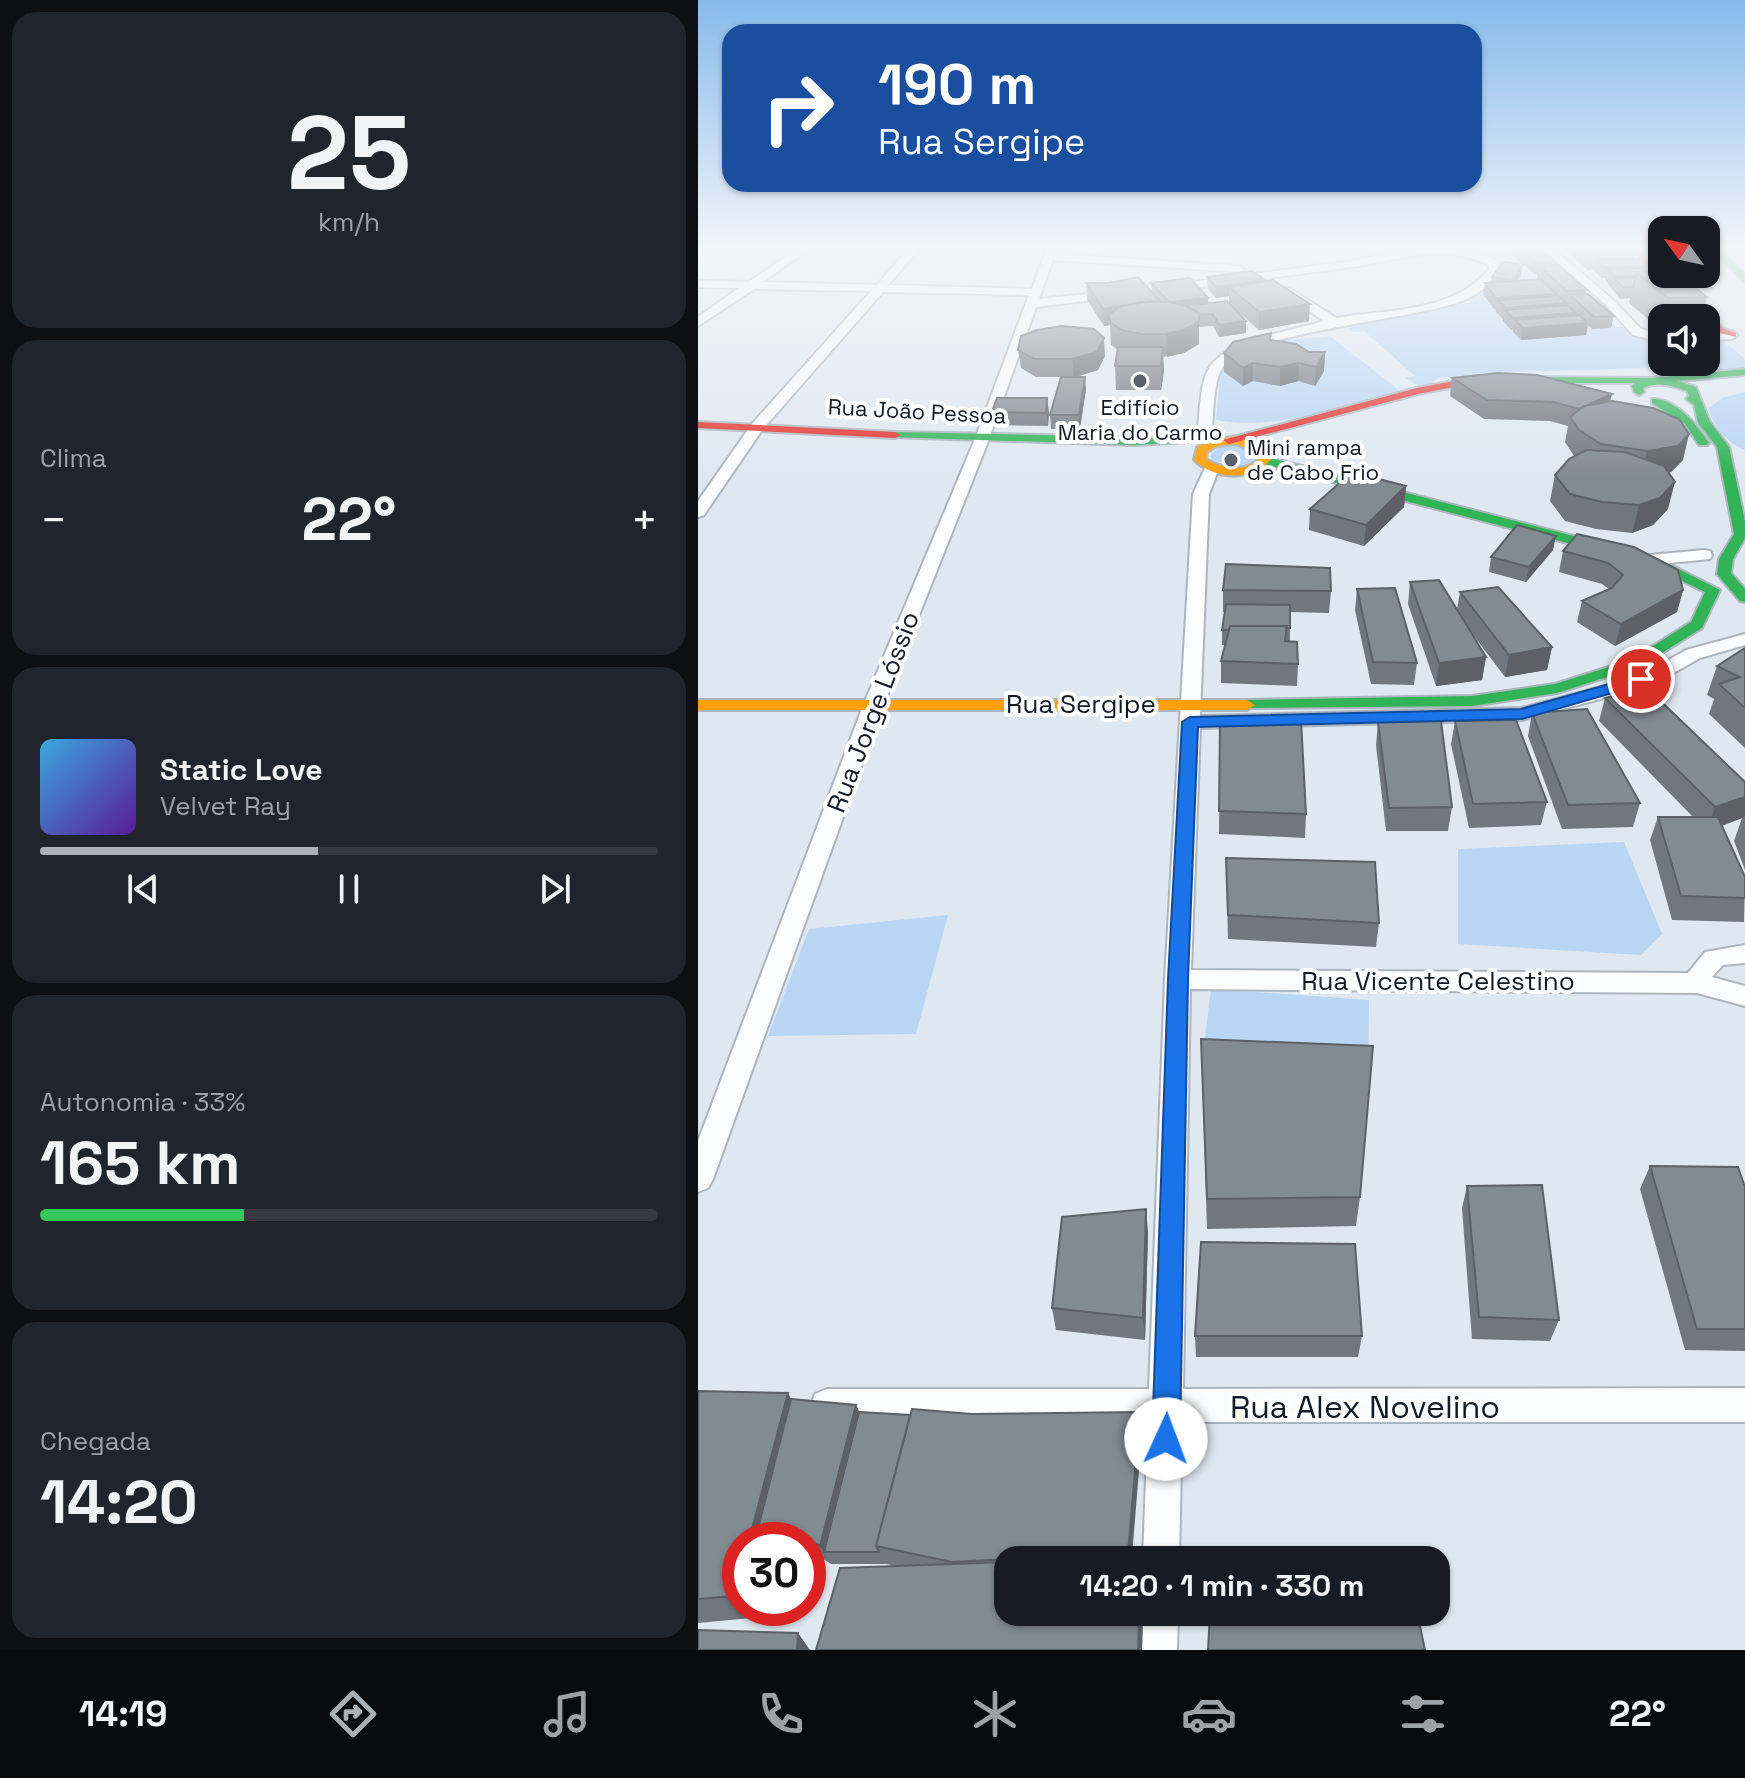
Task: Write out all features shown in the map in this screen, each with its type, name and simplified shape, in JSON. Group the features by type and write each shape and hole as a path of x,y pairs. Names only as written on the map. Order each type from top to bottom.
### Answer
{"street":[{"path":"698,512 757,427 850,323"},
{"name":"Rua Jorge Lóssio","path":"698,1179 873,706 982,439 1023,323"},
{"path":"1204,437 1210,382 1223,357 1243,347 1335,323"},
{"path":"1629,323 1637,332 1648,335"},
{"path":"1712,323 1719,330 1740,339"},
{"path":"1720,337 1740,339"},
{"path":"1654,389 1671,376 1745,372"},
{"path":"1162,1546 1178,979 1201,494 1206,464 1201,450 1226,440 1459,383 1547,380 1692,389 1705,396 1745,388"},
{"path":"1654,389 1699,434 1710,479"},
{"path":"1705,396 1699,404 1704,423 1723,447 1741,534 1726,559 1724,574 1745,598"},
{"path":"1293,424 1275,435 1268,457 1650,560 1713,590 1745,614"},
{"name":"Rua João Pessoa","path":"698,425 982,439 1134,441 1204,437 1254,443 1268,457 1244,471 1206,464 1178,450 1134,441"},
{"path":"1713,590 1703,565 1704,555 1716,538"},
{"path":"1650,560 1704,555"},
{"name":"Rua Sergipe","path":"1191,713 1429,703 1557,688 1636,663 1697,625 1713,590"},
{"name":"Rua Sergipe","path":"698,705 1191,713 1522,714 1619,688 1663,671 1693,654 1745,639"},
{"path":"1509,695 1522,714"},
{"path":"1697,983 1709,960 1745,954"},
{"name":"Rua Vicente Celestino","path":"1178,979 1697,983 1745,996"},
{"name":"Rua Alex Novelino","path":"792,1406 1745,1405"},
{"path":"1158,1650 1159,1626"}],"shaded area":[{"path":"1348,323 1613,323 1617,327 1627,327 1648,335 1648,368 1485,373 1438,378 1428,385 1418,385 1405,378 1415,376 1364,331 1353,332 1346,326"},
{"path":"1330,336 1401,392 1286,420 1239,423 1216,420 1220,376 1228,358 1275,341"},
{"path":"1720,341 1745,359 1745,368 1720,370"},
{"path":"1745,392 1745,450 1722,434 1708,409 1722,398"},
{"path":"1239,445 1259,454 1259,459 1236,467 1212,460 1210,455 1220,447"},
{"path":"1624,842 1662,934 1641,955 1458,944 1458,849"},
{"path":"948,915 916,1034 768,1036 809,929"},
{"path":"1211,989 1369,1000 1368,1076 1201,1070"}],"building":[{"path":"1112,323 1196,323 1184,330 1166,334 1122,330"},
{"path":"1518,323 1588,323 1523,328"},
{"path":"1062,326 1094,329 1104,338 1097,352 1072,359 1034,359 1018,350 1021,336"},
{"path":"1271,333 1270,340 1296,344 1309,352 1325,352 1316,367 1299,363 1280,367 1253,363 1243,368 1224,353 1233,342"},
{"path":"1118,347 1163,347 1161,366 1115,366"},
{"path":"1498,373 1537,375 1612,394 1579,409 1553,402 1487,400 1452,378"},
{"path":"1061,377 1085,377 1079,415 1050,415"},
{"path":"997,398 1047,398 1046,413 992,412"},
{"path":"1612,401 1653,408 1679,419 1689,434 1678,446 1647,451 1601,444 1579,430 1570,417 1584,406"},
{"path":"1586,450 1625,452 1664,466 1675,482 1660,498 1639,505 1602,502 1570,494 1555,475 1569,459"},
{"path":"1352,472 1406,486 1366,525 1310,509"},
{"path":"1517,525 1556,536 1529,567 1491,557"},
{"path":"1577,534 1634,547 1678,570 1683,590 1621,624 1582,601 1612,588 1623,575 1608,563 1563,551"},
{"path":"1226,564 1330,568 1331,591 1223,590"},
{"path":"1439,580 1486,657 1439,663 1410,582"},
{"path":"1498,587 1552,647 1509,655 1460,592"},
{"path":"1395,588 1417,663 1373,662 1357,589"},
{"path":"1226,604 1290,605 1290,628 1230,626 1229,630 1222,630"},
{"path":"1230,626 1287,626 1285,641 1297,642 1298,664 1221,661"},
{"path":"1745,648 1745,708 1719,684 1740,677 1717,666"},
{"path":"1646,687 1745,782 1745,797 1715,807 1605,698"},
{"path":"1587,709 1640,803 1568,805 1532,713"},
{"path":"1220,720 1301,720 1306,814 1219,811"},
{"path":"1516,720 1547,802 1473,804 1455,721"},
{"path":"1441,721 1452,807 1389,808 1378,722"},
{"path":"1658,817 1718,817 1745,877 1745,898 1681,896"},
{"path":"1226,858 1375,862 1379,923 1228,915"},
{"path":"1201,1039 1373,1046 1360,1197 1207,1199"},
{"path":"1650,1166 1738,1167 1745,1187 1745,1329 1697,1329"},
{"path":"1542,1185 1559,1320 1479,1317 1467,1186"},
{"path":"1146,1209 1143,1318 1052,1308 1062,1217"},
{"path":"1201,1242 1355,1244 1362,1336 1195,1336"},
{"path":"698,1391 788,1393 754,1522 722,1522 722,1597 698,1599"},
{"path":"791,1399 856,1405 826,1522 760,1522"},
{"path":"912,1409 971,1414 1140,1412 1129,1546 994,1546 994,1560 952,1562 876,1546"},
{"path":"859,1412 910,1415 876,1546 879,1552 826,1552"},
{"path":"994,1562 994,1626 1139,1626 1138,1650 816,1650 823,1626 826,1626 840,1568"},
{"path":"1209,1626 1420,1626 1425,1650 1208,1650"},
{"path":"698,1630 798,1633 797,1650 698,1650"}],"traffic: fast":[{"path":"1665,379 1745,372"},
{"path":"1519,380 1648,380"},
{"path":"1639,392 1637,386 1664,380 1692,389 1695,397 1692,399 1699,404 1704,423 1723,447 1741,534 1726,559 1724,574 1745,598"},
{"path":"1656,401 1689,422 1703,443"},
{"path":"895,435 1134,441 1204,437 1223,441"},
{"path":"1247,705 1472,701 1557,688 1636,663 1697,625 1713,590 1650,560 1267,461"}],"traffic: slow":[{"path":"1237,440 1265,449 1269,455 1255,468 1237,472 1218,469 1200,460 1201,450 1214,443 1237,440"},
{"path":"698,705 1247,705"}],"traffic: jam":[{"path":"1712,323 1732,335"},
{"path":"1229,440 1417,391 1459,383 1519,380"},
{"path":"698,425 895,435"}],"place":[{"name":"Edifício Maria do Carmo","path":"1140,381"},
{"name":"Mini rampa de Cabo Frio","path":"1231,460"}],"route":[{"path":"1166,1439 1178,979 1190,722 1522,714 1619,688 1641,679"}]}
